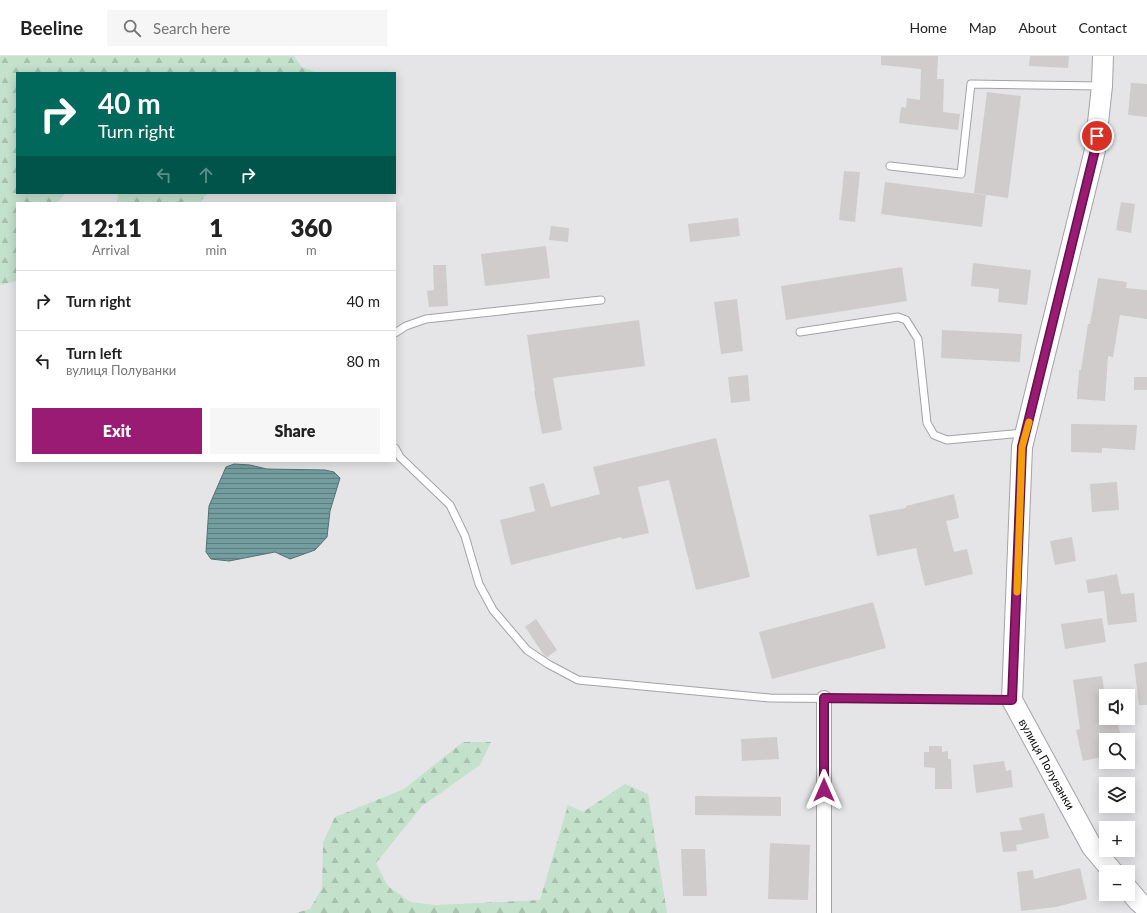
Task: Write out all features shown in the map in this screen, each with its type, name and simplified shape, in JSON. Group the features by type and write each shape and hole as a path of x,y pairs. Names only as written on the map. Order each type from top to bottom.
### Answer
{"street":[{"path":"1012,700 1022,447 1095,150 1102,86 1103,56"},
{"path":"824,698 824,913"},
{"name":"вулиця Полуванки","path":"1012,700 1092,847 1107,865"},
{"path":"1135,897 1147,909"}],"lane":[{"path":"890,166 962,174 971,84 1102,86"},
{"path":"396,331 406,326 426,320 601,300"},
{"path":"800,332 898,317 906,320 918,339 927,423 934,435 947,440 1026,433"},
{"path":"396,450 400,458 450,505 465,536 479,584 493,610 527,650 548,664 578,680 770,698 1012,700"}],"green space":[{"path":"0,56 294,56 302,67 314,72 16,72 16,194 64,194 59,202 16,202 16,281 0,285"},
{"path":"118,194 207,194 200,202 117,202"},
{"path":"463,742 491,742 480,765 422,806 376,863 388,886 410,902 436,905 540,900 568,805 583,812 625,784 648,794 667,913 296,913 310,909 322,888 323,842 335,817 404,789"}],"water":[{"path":"234,464 250,465 267,469 325,470 334,472 340,478 330,511 327,537 315,550 290,559 275,552 229,561 211,559 206,552 209,506 226,467"}],"building":[{"path":"881,56 938,56 937,79 944,79 943,112 960,114 958,130 899,123 901,107 906,108 907,98 920,100 921,69 881,65"},
{"path":"1030,56 1069,56 1068,68 1029,66"},
{"path":"1131,83 1147,84 1147,117 1128,115"},
{"path":"987,92 1021,96 1008,198 974,193"},
{"path":"844,171 860,172 855,222 839,220"},
{"path":"885,182 986,195 982,227 881,214"},
{"path":"1121,202 1135,204 1131,233 1116,230"},
{"path":"738,218 740,236 690,242 688,224"},
{"path":"551,226 569,228 568,242 549,240"},
{"path":"546,246 550,278 485,286 481,254"},
{"path":"973,263 1031,270 1027,305 998,302 999,289 971,286"},
{"path":"433,265 446,265 448,306 429,307 427,291 434,290"},
{"path":"902,267 907,301 786,320 781,286"},
{"path":"1098,278 1127,282 1126,288 1147,290 1147,319 1120,315 1113,357 1108,356 1105,401 1077,399 1079,370 1081,370 1088,324 1090,324"},
{"path":"737,299 743,351 721,354 714,302"},
{"path":"639,320 645,366 553,378 562,430 542,434 534,391 527,335"},
{"path":"942,330 1022,334 1020,362 941,358"},
{"path":"748,375 750,401 731,403 728,377"},
{"path":"1134,377 1147,377 1147,390 1134,390"},
{"path":"1071,424 1137,425 1135,450 1102,448 1102,453 1071,452"},
{"path":"716,438 750,577 696,590 669,480 638,487 649,533 622,539 621,537 511,565 500,520 535,511 529,487 544,483 551,507 600,494 593,467"},
{"path":"1117,482 1119,510 1092,512 1090,484"},
{"path":"954,494 959,518 946,521 954,552 967,549 973,574 925,586 916,548 877,556 869,515 906,508 906,506"},
{"path":"1072,537 1076,561 1055,565 1050,541"},
{"path":"1117,574 1121,594 1134,593 1137,622 1108,625 1104,591 1088,593 1086,580"},
{"path":"873,602 886,648 772,679 759,632"},
{"path":"1102,618 1106,642 1065,649 1061,624"},
{"path":"536,619 557,650 547,657 544,655 525,627"},
{"path":"1147,662 1147,705 1139,705 1134,664"},
{"path":"1102,676 1104,689 1099,689 1099,725 1118,725 1120,733 1099,733 1099,758 1083,761 1076,730 1080,729 1073,680"},
{"path":"777,737 779,759 742,761 741,739"},
{"path":"929,746 942,746 942,752 948,751 948,759 951,759 952,789 935,789 935,768 924,767 924,752 929,752"},
{"path":"1004,761 1006,771 1011,770 1013,787 976,793 973,765"},
{"path":"695,796 781,797 781,816 695,815"},
{"path":"1044,813 1049,838 1016,845 1017,851 1003,852 1000,832 1022,830 1019,818"},
{"path":"770,843 810,845 808,900 768,899"},
{"path":"681,849 705,849 707,896 683,896"},
{"path":"1080,868 1087,899 1056,907 1021,911 1017,872 1033,870 1034,879"}],"slow traffic":[{"path":"1017,592 1022,447 1029,422"}],"route":[{"path":"824,790 824,698 1012,700 1022,447 1095,150 1097,136"}]}
